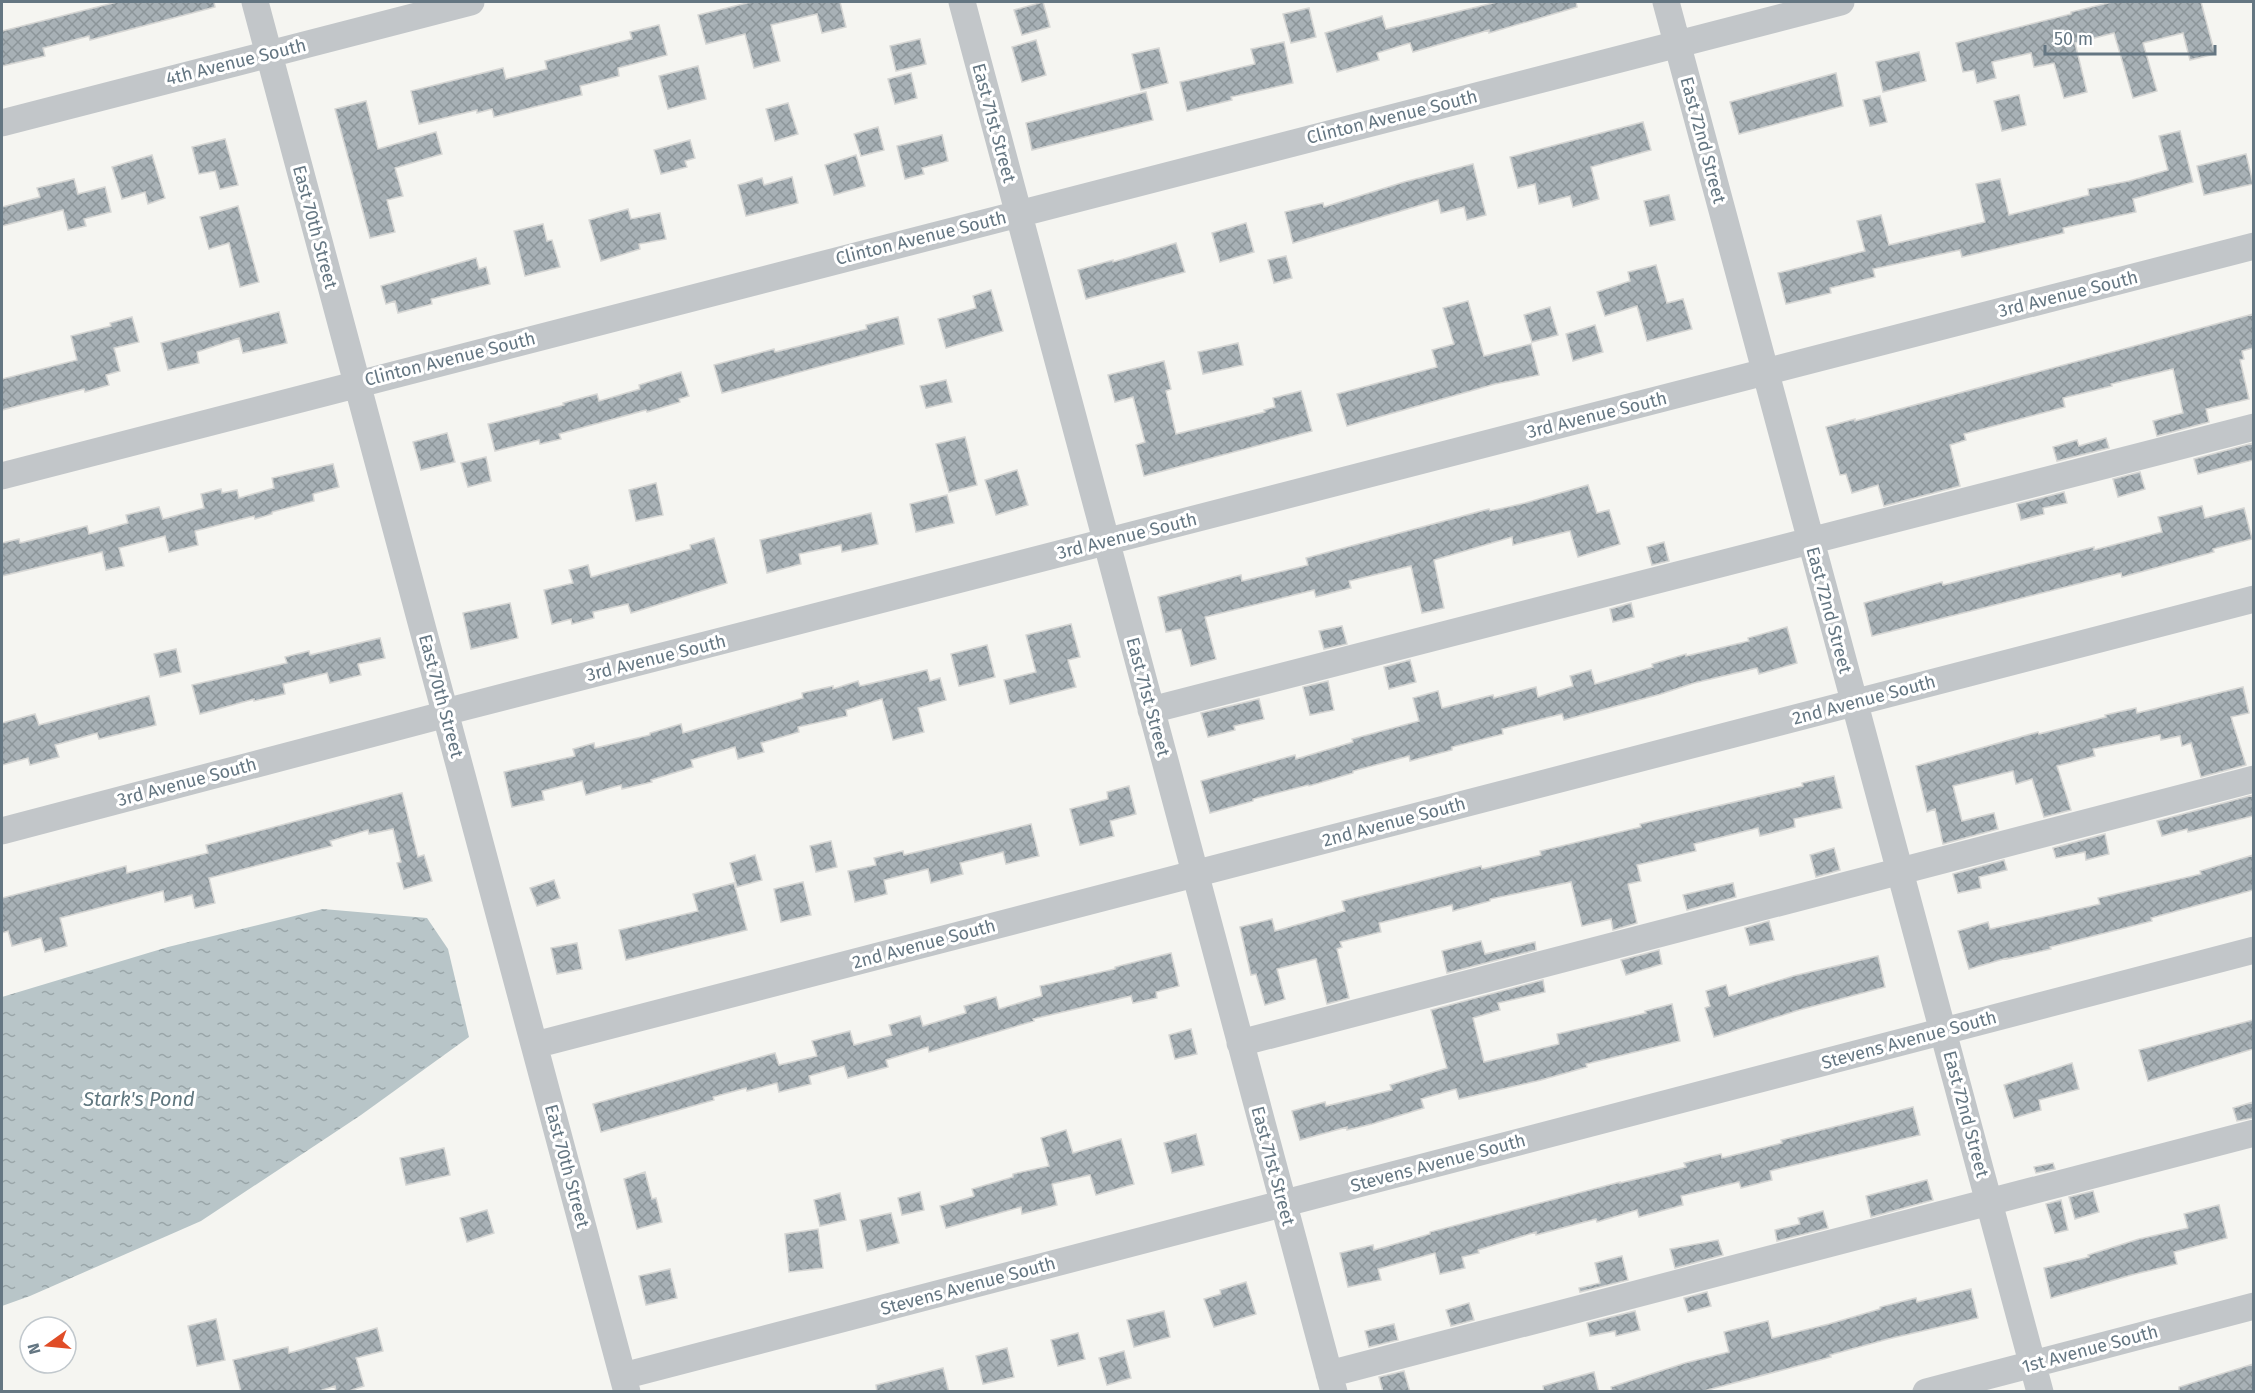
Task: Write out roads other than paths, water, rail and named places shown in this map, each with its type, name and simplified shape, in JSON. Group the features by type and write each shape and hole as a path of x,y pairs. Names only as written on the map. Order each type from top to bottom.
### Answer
{"street":[{"name":"East 70th Street","path":"255,2 625,1384"},
{"name":"4th Avenue South","path":"2,123 471,2"},
{"name":"East 71st Street","path":"962,2 1332,1383"},
{"name":"East 72nd Street","path":"1666,2 2040,1392"},
{"name":"Clinton Avenue South","path":"2,476 1841,2"},
{"name":"3rd Avenue South","path":"2,831 416,722 445,712 2253,246"},
{"path":"1151,710 2253,427"},
{"name":"2nd Avenue South","path":"534,1045 2253,599"},
{"path":"1240,1043 2253,779"},
{"name":"Stevens Avenue South","path":"625,1384 1283,1203 2253,950"},
{"path":"1332,1383 1989,1201 2253,1133"},
{"name":"1st Avenue South","path":"1926,1392 2253,1306"}],"water":[{"name":"Stark's Pond","path":"323,909 427,918 448,949 469,1037 361,1115 201,1221 30,1296 2,1306 2,997 168,947"}]}
